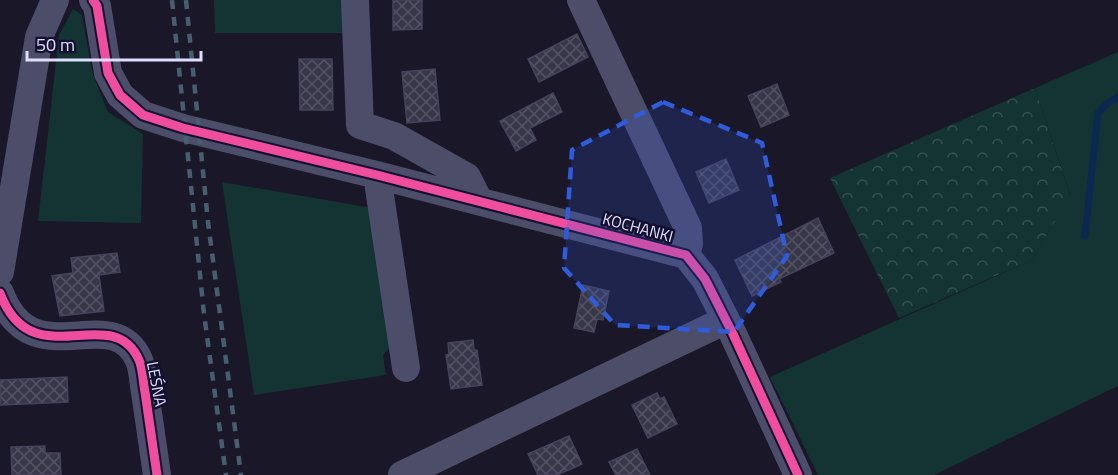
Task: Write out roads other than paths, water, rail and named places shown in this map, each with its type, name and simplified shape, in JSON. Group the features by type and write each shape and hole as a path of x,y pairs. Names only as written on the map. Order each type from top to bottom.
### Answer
{"street":[{"path":"0,272 39,37 54,0"},
{"name":"KOCHANKI","path":"93,0 98,6 108,73 120,95 143,115 183,128 378,175 686,255 705,279 726,320 798,475"},
{"path":"355,0 360,125 394,136 467,177 479,201"},
{"name":"KOCHANKI","path":"581,0 688,228 689,244 686,255"},
{"path":"378,175 406,368"},
{"name":"LEŚNA","path":"0,293 6,310 25,329 47,337 105,334 127,343 140,361 157,475"},
{"path":"402,475 726,320"}],"waterway":[{"path":"1085,236 1098,113 1118,97"}],"railway":[{"path":"172,0 204,314 226,475"},
{"path":"186,0 208,222 241,475"}]}
